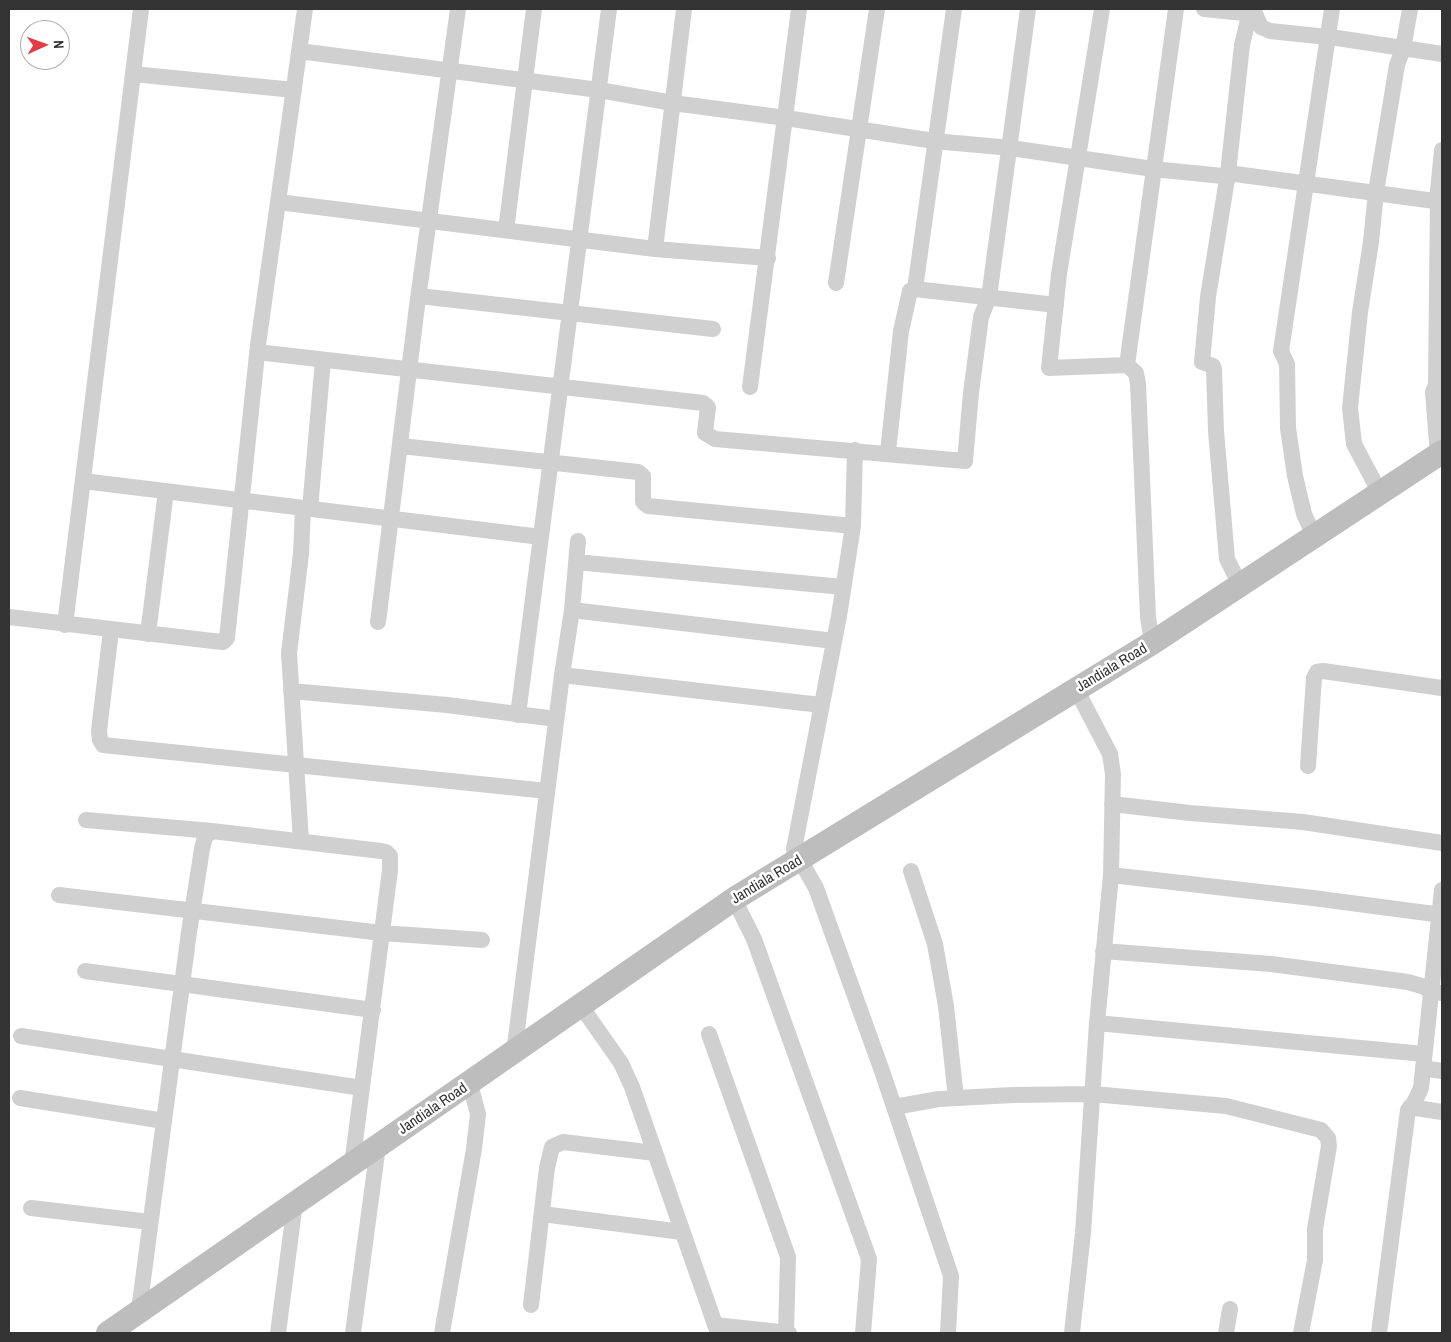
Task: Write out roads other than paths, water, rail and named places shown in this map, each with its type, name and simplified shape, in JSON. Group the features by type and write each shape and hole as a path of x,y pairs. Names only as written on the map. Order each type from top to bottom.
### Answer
{"street":[{"path":"65,624 141,9"},
{"path":"9,617 212,642 226,641 257,352 305,9"},
{"path":"378,622 419,296 451,72 458,9"},
{"path":"506,230 534,9"},
{"path":"518,715 609,9"},
{"path":"654,249 684,9"},
{"path":"750,387 800,9"},
{"path":"836,283 861,129 877,9"},
{"path":"888,452 901,332 908,294 915,288 934,141 954,9"},
{"path":"257,352 703,403 708,407 705,433 714,439 888,452 965,460 981,317 989,297 1011,148 1028,9"},
{"path":"1102,9 1056,306 1049,368 1127,365 1136,373 1148,617 1152,643"},
{"path":"1127,365 1176,9"},
{"path":"1204,9 1254,11"},
{"path":"1314,536 1304,514 1295,476 1288,428 1286,364 1281,351 1332,9"},
{"path":"1380,493 1354,444 1350,422 1353,367 1376,192 1397,66 1403,48 1410,9"},
{"path":"1254,11 1261,26 1266,30 1442,54"},
{"path":"1240,585 1227,559 1216,431 1214,369 1213,366 1202,362 1208,297 1228,173 1242,45 1247,24 1254,11"},
{"path":"299,51 599,90 673,103 934,141 1011,148 1153,169 1223,176 1228,173 1439,201"},
{"path":"133,74 294,90"},
{"path":"1440,454 1434,392 1436,385 1439,201 1442,150"},
{"path":"278,202 654,249 768,258"},
{"path":"915,288 1056,306"},
{"path":"419,296 713,329"},
{"path":"301,841 289,653 323,360"},
{"path":"401,446 638,472 643,476 643,502 648,506 853,526"},
{"path":"855,450 853,526 834,641 794,849 816,888 952,1276 948,1333"},
{"name":"Jandiala Road","path":"108,1333 295,1202 470,1084 734,899 1152,643 1440,454"},
{"path":"83,481 541,537"},
{"path":"148,634 166,491"},
{"path":"514,1053 556,719 572,610 578,541"},
{"path":"576,562 843,587"},
{"path":"572,610 834,641"},
{"path":"111,630 99,731 101,744 547,791"},
{"path":"1308,766 1314,678 1317,672 1323,671 1442,688"},
{"path":"562,675 821,705"},
{"path":"1072,1333 1083,1233 1097,1023 1110,875 1113,774 1110,754 1076,689"},
{"path":"291,691 447,705 556,719"},
{"path":"1112,804 1190,813 1303,822 1442,843"},
{"path":"86,820 301,841 386,852 390,856 390,870 352,1165"},
{"path":"139,1310 192,911 205,837 212,831"},
{"path":"911,871 935,944 946,1006 956,1098"},
{"path":"1110,875 1313,898 1441,915"},
{"path":"1379,1333 1410,1107 1418,1096 1436,992 1442,890"},
{"path":"59,895 382,933 482,940"},
{"path":"734,899 754,939 868,1259 863,1333"},
{"path":"1104,951 1271,964 1408,982 1436,992"},
{"path":"86,971 372,1010"},
{"path":"581,1006 621,1063 632,1087 716,1329 790,1333"},
{"path":"1097,1023 1423,1061 1442,1071"},
{"path":"709,1034 788,1257 786,1333"},
{"path":"21,1036 362,1088"},
{"path":"442,1333 474,1149 478,1114 470,1084"},
{"path":"894,1107 939,1099 1093,1094 1226,1106 1322,1130 1325,1133 1329,1146 1315,1229 1315,1260 1301,1333"},
{"path":"20,1098 164,1120"},
{"path":"1410,1107 1442,1112"},
{"path":"531,1305 550,1154 555,1144 563,1142 655,1153"},
{"path":"353,1333 378,1146"},
{"path":"278,1333 295,1202"},
{"path":"31,1208 150,1222"},
{"path":"542,1214 682,1232"},
{"path":"1226,1333 1230,1309"}]}
